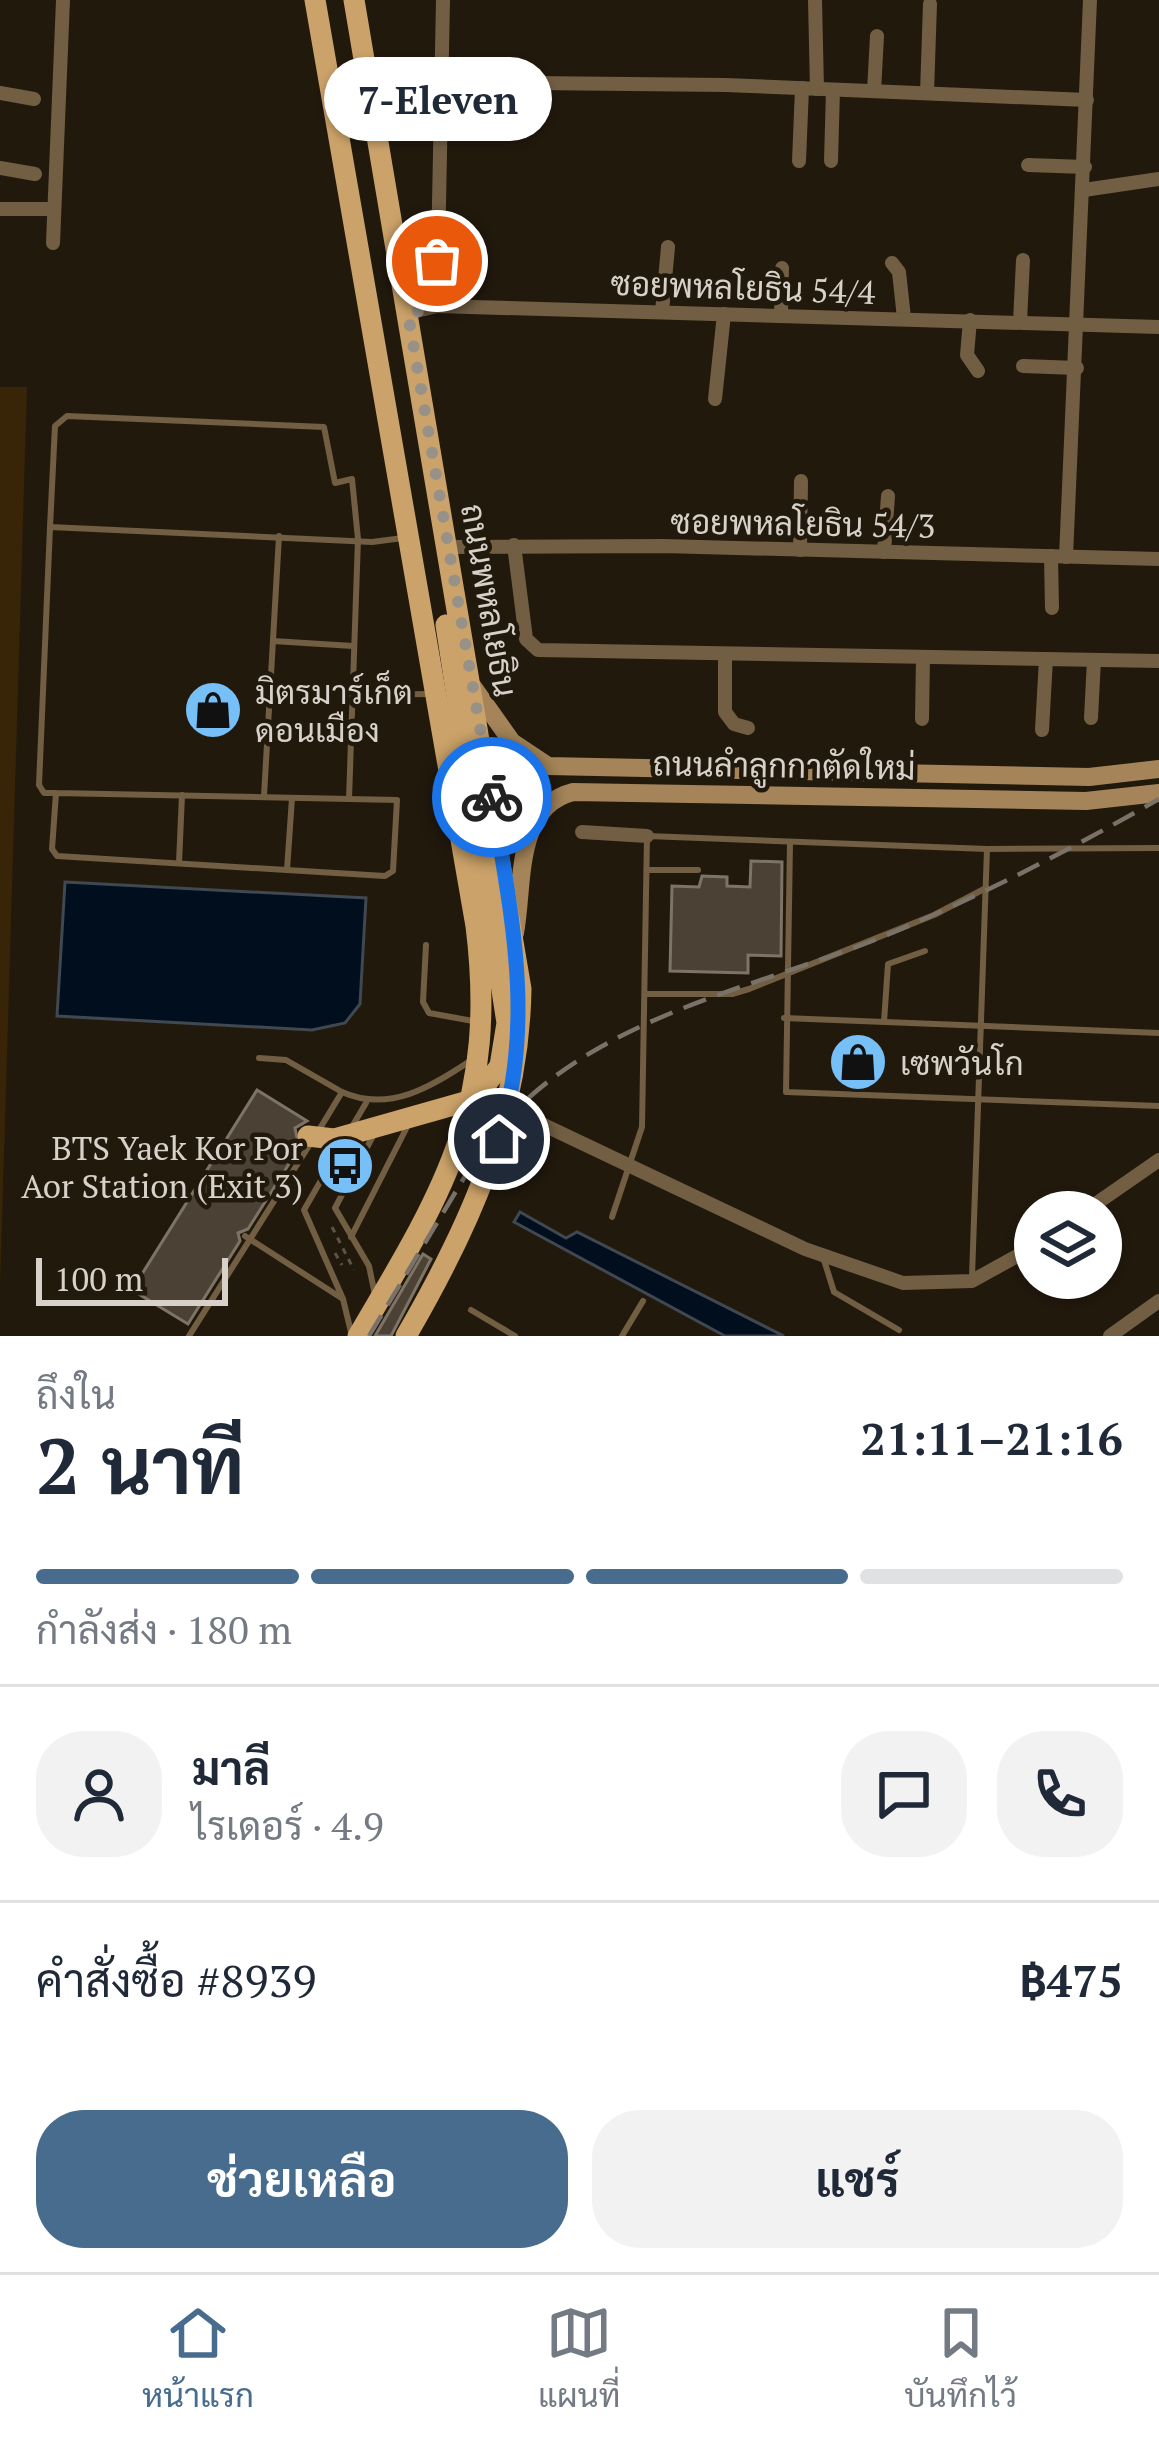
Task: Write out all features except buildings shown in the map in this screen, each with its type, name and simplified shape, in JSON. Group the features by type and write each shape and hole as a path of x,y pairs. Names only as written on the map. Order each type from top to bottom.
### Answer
{"main road":[{"path":"315,0 476,926 482,1023 460,1150 431,1212 354,1336"},
{"name":"ถนนพหลโยธิน","path":"354,0 515,933 521,1029 508,1108 472,1213 406,1336"},
{"path":"370,315 408,314"},
{"path":"308,1136 334,1138 475,1099 490,1086 506,1043 499,944 434,551 436,486"},
{"path":"473,687 512,742 548,766"},
{"path":"515,933 530,829 548,802 530,798 524,786 530,770 548,766"},
{"name":"ถนนลำลูกกาตัดใหม่","path":"548,766 1089,777 1159,769"},
{"name":"ถนนลำลูกกาตัดใหม่","path":"548,802 573,792 1086,801 1159,794"}],"street":[{"path":"53,243 63,0"},
{"path":"437,306 442,0"},
{"path":"815,0 817,89 831,161"},
{"path":"1052,608 1077,368 1090,0"},
{"path":"927,93 931,4"},
{"path":"874,91 878,36"},
{"path":"440,82 1087,100"},
{"path":"799,161 817,89"},
{"path":"0,93 34,99"},
{"path":"1028,165 1085,167"},
{"path":"0,168 35,174"},
{"path":"1084,190 1159,179"},
{"path":"0,209 55,209"},
{"path":"662,312 668,248"},
{"path":"1021,322 1022,260"},
{"path":"892,263 899,272 904,319"},
{"path":"781,315 782,268"},
{"name":"ซอยพหลโยธิน 54/4","path":"408,314 437,306 1159,327"},
{"path":"716,399 724,314"},
{"path":"970,320 967,355 979,371"},
{"path":"1022,366 1077,368"},
{"path":"800,550 801,481"},
{"path":"884,552 888,496"},
{"path":"514,545 526,639 532,648 1159,661"},
{"name":"ซอยพหลโยธิน 54/3","path":"446,547 1159,559"},
{"path":"725,654 725,712 734,724 748,728"},
{"path":"922,718 923,657"},
{"path":"1042,730 1046,659"},
{"path":"1091,718 1094,660"},
{"path":"582,832 647,836"},
{"path":"508,1108 824,1256 903,1283 972,1281 1014,1258"},
{"path":"1114,1191 1159,1160"},
{"path":"1110,1336 1159,1301"}],"lane":[{"path":"56,793 52,849 57,856 385,876 393,871 397,800 292,798 182,795 56,793 44,793 40,784 55,426 67,416 324,428 335,483 352,478 358,539 349,799"},
{"path":"50,527 407,538"},
{"path":"264,797 279,536"},
{"path":"273,641 354,646"},
{"path":"352,695 435,694"},
{"path":"178,864 182,795"},
{"path":"287,870 292,798"},
{"path":"612,1216 642,1127 647,836 987,849 1159,848"},
{"path":"790,843 784,1018 784,1085 790,1094 1159,1106"},
{"path":"972,1281 987,849"},
{"path":"647,870 698,870"},
{"path":"645,994 732,994 934,915 986,887"},
{"path":"426,944 424,1002 429,1013 482,1023"},
{"path":"884,1022 888,964 925,951"},
{"path":"784,1018 1159,1033"},
{"path":"259,1058 286,1060 366,1103 424,1091 478,1055"},
{"path":"351,1238 424,1091"},
{"path":"189,1336 342,1092"},
{"path":"354,1336 344,1299 304,1210 366,1103"},
{"path":"377,1304 370,1266 335,1208 378,1127 411,1121"},
{"path":"248,1238 344,1299"},
{"path":"824,1256 834,1292 899,1330"},
{"path":"622,1336 643,1300"},
{"path":"471,1310 515,1336"}],"path":[{"path":"334,1225 329,1228 354,1270"},
{"path":"335,1253 342,1265"}],"shaded area":[{"path":"0,387 27,387 0,1287"}],"water":[{"path":"65,882 366,898 360,1004 345,1023 312,1030 57,1016"},
{"path":"520,1212 566,1238 577,1232 784,1336 725,1336 514,1222"}],"railway":[{"path":"369,1336 482,1148 521,1105 564,1070 660,1018 946,909 1159,799"}],"way so far":[{"path":"437,261 437,306 408,314 492,797"}],"place":[{"name":"7-Eleven","path":"437,261"},
{"name":"มิตรมาร์เก็ต ดอนเมือง","path":"213,710"},
{"name":"เซพวันโก","path":"858,1062"},
{"name":"BTS Yaek Kor Por Aor Station (Exit 3)","path":"345,1166"}],"route":[{"path":"492,797 521,989 516,1071 499,1139"}]}
